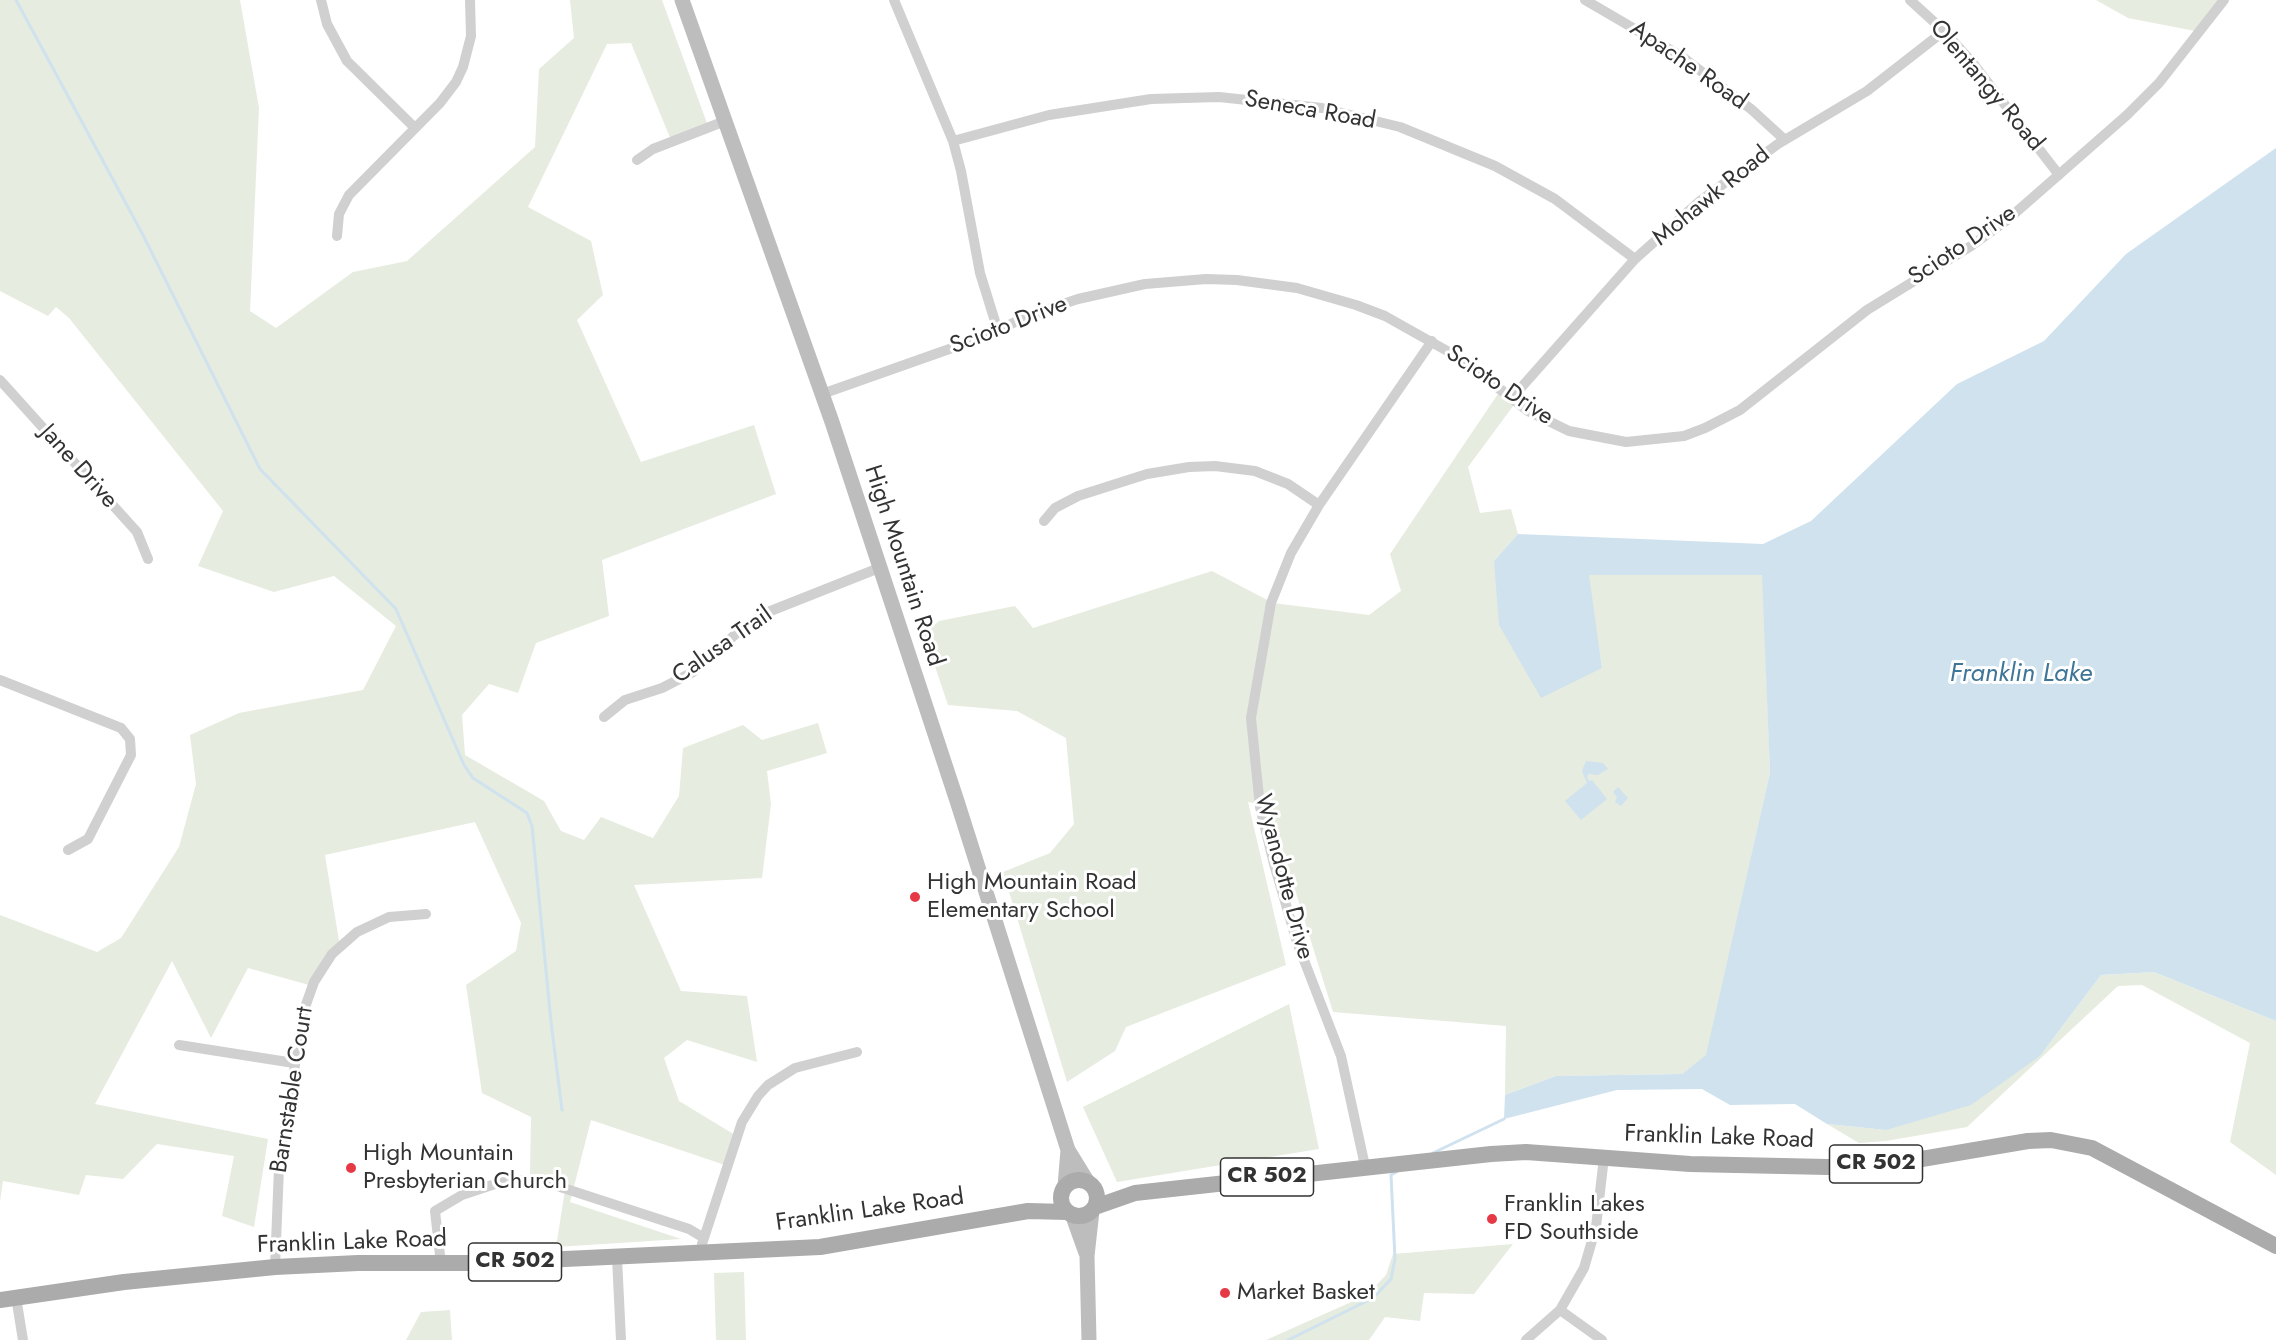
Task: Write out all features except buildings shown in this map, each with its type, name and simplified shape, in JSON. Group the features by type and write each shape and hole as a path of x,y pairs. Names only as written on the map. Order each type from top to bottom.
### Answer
{"main road":[{"name":"High Mountain Road","path":"682,0 822,394 957,801 1068,1150 1090,1183"},
{"name":"Franklin Lake Road","path":"1094,1209 1135,1193 1400,1162 1526,1152 1690,1164 1828,1167 1904,1162 2028,1141 2071,1142 2092,1148 2130,1167 2276,1246"},
{"name":"High Mountain Road","path":"1064,1189 1068,1150"},
{"name":"CR 502","path":"1064,1189 1076,1180 1090,1183"},
{"name":"Franklin Lake Road","path":"1090,1183 1135,1193"},
{"path":"1089,1340 1087,1256 1097,1196 1090,1183"},
{"name":"Franklin Lake Road","path":"1028,1211 1064,1189"},
{"path":"1064,1189 1062,1203 1070,1213 1087,1256"},
{"name":"CR 502","path":"1070,1213 1081,1216 1094,1209"},
{"name":"Franklin Lake Road","path":"8,1298 124,1282 275,1267 358,1263 441,1264 617,1257 702,1245 820,1247 1028,1211 1070,1213"}],"street":[{"path":"321,0 327,24 346,61 415,128"},
{"path":"337,236 339,214 349,195 447,95 463,67 471,36 470,0"},
{"path":"894,0 953,141 961,171 980,273 998,331"},
{"name":"Apache Road","path":"1585,0 1681,56 1744,104 1785,140"},
{"name":"Olentangy Road","path":"1910,0 1972,62 2059,175"},
{"name":"Scioto Drive","path":"822,394 998,331 1026,316 1113,290 1145,284 1206,279 1267,283 1327,296 1385,316 1432,340 1511,399 1550,423 1603,440 1646,442 1684,436 1740,410 1868,310 1971,246 2006,221 2159,83 2224,0"},
{"name":"Mohawk Road","path":"1511,399 1635,259 1700,201 1785,140 1867,91 1944,32"},
{"name":"Seneca Road","path":"953,141 1049,115 1151,99 1254,99 1322,108 1400,127 1495,166 1555,199 1635,259"},
{"path":"637,160 653,149 725,121"},
{"name":"Wyandotte Drive","path":"1365,1166 1341,1056 1297,942 1274,864 1260,807 1251,718 1272,603 1291,553 1319,506 1432,340"},
{"name":"Jane Drive","path":"0,380 137,532 148,558"},
{"path":"1044,521 1055,508 1078,496 1147,474 1189,467 1215,466 1255,471 1288,484 1319,506"},
{"name":"Calusa Trail","path":"604,717 625,700 662,688 693,672 738,632 768,612 879,568"},
{"path":"0,680 121,728 130,739 131,755 88,839 69,850"},
{"name":"Barnstable Court","path":"275,1267 279,1168 294,1064 308,996 321,968 351,936 372,924 408,913 426,914"},
{"path":"179,1045 294,1064"},
{"path":"702,1245 742,1122 758,1096 775,1080 795,1068 857,1052"},
{"path":"1526,1340 1560,1310 1574,1290 1592,1247 1604,1157"},
{"path":"441,1264 435,1210 462,1195 510,1179 548,1183 689,1229 702,1245"},
{"path":"617,1257 621,1340"},
{"path":"8,1298 23,1340"},
{"path":"1560,1310 1602,1340"}],"shaded area":[{"path":"0,0 240,0 259,108 250,311 276,328 353,272 407,261 535,147 539,69 574,38 570,0 662,0 708,126 671,140 631,43 607,44 528,207 591,241 603,295 577,320 641,462 754,425 776,494 602,560 609,616 536,643 518,693 489,684 462,715 465,755 544,801 561,831 584,840 601,817 653,838 679,796 683,748 743,725 762,740 818,723 827,753 767,771 771,804 762,878 634,885 681,991 747,996 757,1062 687,1040 664,1058 679,1101 740,1138 728,1166 591,1120 570,1202 681,1239 556,1247 566,1184 530,1175 531,1117 482,1093 466,985 516,951 521,923 475,822 325,855 340,947 309,985 248,968 211,1038 172,961 95,1104 268,1139 254,1227 222,1216 234,1156 157,1144 123,1179 86,1175 79,1195 3,1181 0,1201 0,915 97,952 121,938 179,847 196,784 190,735 239,713 363,690 396,626 334,576 274,592 198,566 223,511 69,318 56,307 48,316 0,291"},
{"path":"2096,0 2221,0 2195,31 2128,18"},
{"path":"1504,385 1519,398 1468,467 1480,513 1511,509 1518,534 1494,561 1602,668 1588,575 1763,575 1770,773 1707,1055 1682,1074 1556,1076 1505,1095 1506,1026 1333,1012 1269,806 1248,802 1286,965 1126,1027 1115,1051 1067,1082 1003,872 1050,853 1074,824 1066,738 1017,711 948,705 924,634 939,621 1015,606 1033,628 1212,571 1273,603 1369,615 1401,591 1390,554"},
{"path":"2154,972 2276,1021 2276,1175 2230,1142 2250,1043 2142,985 2118,986 1967,1127 1886,1141 1859,1143 1827,1124 1886,1130 2040,1056 2101,975"},
{"path":"1289,1004 1319,1149 1117,1182 1083,1107"},
{"path":"1513,1244 1474,1294 1424,1293 1420,1321 1385,1317 1369,1340 1266,1340 1367,1295 1386,1275 1393,1254"},
{"path":"744,1272 746,1340 716,1340 714,1273"},
{"path":"450,1310 452,1340 406,1340 421,1312"}],"water":[{"name":"Franklin Lake","path":"2276,148 2276,1021 2154,972 2101,975 2040,1056 1971,1105 1886,1130 1827,1124 1795,1104 1730,1105 1702,1089 1617,1090 1504,1119 1505,1095 1556,1076 1682,1074 1706,1055 1770,773 1762,575 1589,575 1602,668 1541,698 1499,625 1494,561 1518,534 1763,544 1811,521 1957,384 2044,341 2126,254"},
{"path":"1586,761 1603,763 1608,769 1598,775 1588,774 1587,778 1592,780 1607,799 1581,820 1565,801 1587,783 1582,771"},
{"path":"1618,787 1628,798 1621,806 1615,802 1617,797 1613,792"}],"waterway":[{"path":"16,0 143,235 260,469 396,609 464,765 473,778 527,813 532,826 562,1110"},
{"path":"1433,1153 1504,1119"},
{"path":"1288,1340 1373,1298 1391,1279 1395,1259 1391,1175 1398,1171"}],"place":[{"name":"High Mountain Road Elementary School","path":"915,897"},
{"name":"High Mountain Presbyterian Church","path":"351,1168"},
{"name":"Franklin Lakes FD Southside","path":"1492,1219"},
{"name":"Market Basket","path":"1225,1293"}]}
